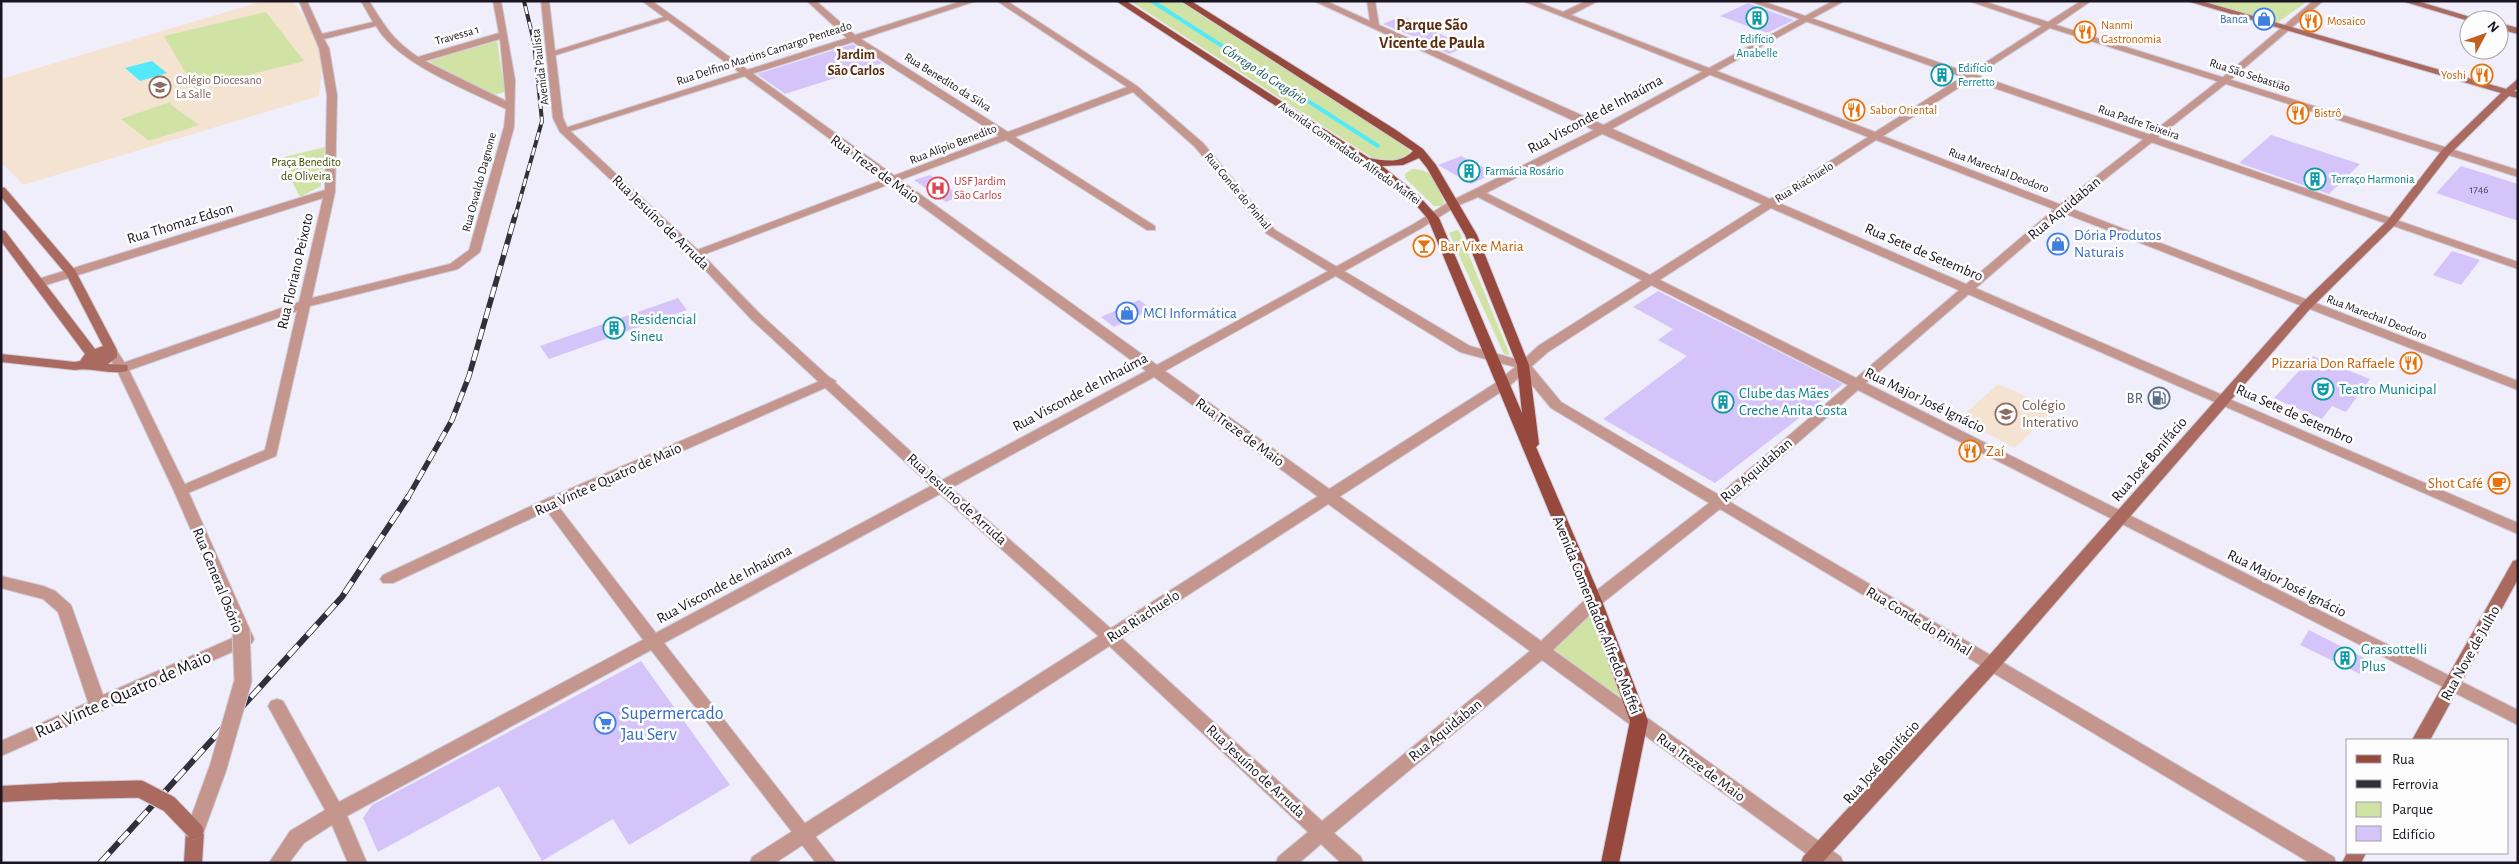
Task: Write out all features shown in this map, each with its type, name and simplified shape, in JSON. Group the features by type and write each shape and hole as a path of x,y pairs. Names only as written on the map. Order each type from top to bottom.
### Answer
{"main road":[{"name":"Avenida Comendador Alfredo Maffei","path":"1120,1 1200,50 1364,160 1419,201 1433,218 1594,601 1639,721 1610,863"},
{"name":"Avenida Comendador Alfredo Maffei","path":"1185,1 1392,132 1419,151 1432,167 1471,235 1523,365 1534,458"},
{"path":"2191,1 2284,29 2515,90"},
{"path":"2406,1 2459,15"},
{"name":"Rua José Bonifácio","path":"1821,859 2307,305 2391,222 2446,152 2515,90"},
{"path":"1364,160 1395,164 1405,162 1419,151"},
{"path":"1392,180 1396,174 1408,167 1424,165 1432,167"},
{"path":"1,190 71,273 112,352 91,358 47,364"},
{"path":"1,233 39,282 91,358"},
{"path":"1,358 47,364 122,368"},
{"path":"75,366 91,358"},
{"name":"Rua Nove de Julho","path":"2422,739 2518,565"},
{"path":"1,794 140,789 169,804 195,831 194,863"}],"street":[{"name":"Rua Floriano Peixoto","path":"181,491 271,453 330,192 332,95 320,37 303,1"},
{"path":"365,1 378,23 395,45 417,60 512,108"},
{"path":"497,1 512,108"},
{"name":"Avenida Paulista","path":"545,1 553,53 558,118 564,130"},
{"name":"Rua Treze de Maio","path":"646,1 1540,652 1639,721 1821,859"},
{"name":"Rua Benedito da Silva","path":"811,1 854,38 1151,228"},
{"name":"Rua Delfino Martins Camargo Penteado","path":"564,130 972,1"},
{"name":"Rua Conde do Pinhal","path":"1001,1 1134,88 1199,145 1271,232 1465,349 1491,357"},
{"name":"Rua Sete de Setembro","path":"1318,1 1602,130 2518,529"},
{"path":"1371,1 1375,28"},
{"name":"Rua Marechal Deodoro","path":"1526,1 2518,386"},
{"path":"1563,15 1594,1"},
{"name":"Rua Padre Teixeira","path":"1753,1 2518,266"},
{"name":"Rua Visconde de Inhaúma","path":"278,863 297,837 336,813 1156,371 1433,218 1453,204 1602,130 1840,1"},
{"name":"Rua São Sebastião","path":"1973,1 2518,174"},
{"name":"Rua Riachuelo","path":"759,863 1502,386 1523,365 1543,349 1967,76 2050,26 2086,1"},
{"name":"Rua Aquidaban","path":"1285,863 1540,652 1594,601 1720,502 1856,383 1969,289 2062,208 2225,80 2319,1"},
{"path":"553,53 670,18"},
{"path":"320,37 378,23"},
{"name":"Travessa 1","path":"417,60 503,35"},
{"name":"Rua Alípio Benedito","path":"696,254 1134,88"},
{"name":"Rua Osvaldo Dagnone","path":"467,260 474,252 509,127 512,108"},
{"name":"Rua Jesuíno de Arruda","path":"564,130 696,254 755,316 829,381 940,486 1110,636 1354,863"},
{"name":"Rua Thomaz Edson","path":"39,282 330,192"},
{"name":"Rua Major José Ignácio","path":"1478,193 2518,718"},
{"path":"122,368 304,304 454,267 467,260"},
{"name":"Rua General Osório","path":"112,352 122,368 181,491 243,633 243,681 218,768 195,831"},
{"path":"1491,357 1523,365"},
{"name":"Rua Conde do Pinhal","path":"1523,365 1556,405 2327,863"},
{"name":"Rua Vinte e Quatro de Maio","path":"388,579 549,504 829,381"},
{"path":"549,504 653,641 827,863"},
{"path":"1,582 37,590 49,595 65,609 98,705"},
{"name":"Rua Vinte e Quatro de Maio","path":"1,749 98,705 243,633"},
{"path":"278,706 336,813 358,863"}],"shaded area":[{"name":"Colégio Diocesano La Salle","path":"263,1 293,1 324,48 319,96 23,185 1,162 1,79"},
{"name":"Colégio Interativo","path":"1998,384 2054,409 2015,448 1959,419"}],"green space":[{"path":"1130,1 1179,1 1408,147 1411,153 1399,160 1374,159"},
{"path":"2195,1 2308,1 2277,23 2267,22"},
{"path":"266,12 304,61 195,89 164,36"},
{"path":"497,41 505,92 494,95 428,61"},
{"path":"173,101 170,104 199,125 149,141 121,119"},
{"name":"Praça Benedito de Oliveira","path":"325,147 321,186 300,197 280,158"},
{"path":"1412,169 1431,175 1445,204 1443,206 1434,206 1405,178 1405,174"},
{"path":"1457,230 1510,355 1504,354 1449,233"},
{"path":"1594,601 1639,721 1540,652"}],"water":[{"path":"152,61 167,73 140,81 125,68"}],"building":[{"name":"Edifício Anabelle","path":"1748,3 1794,20 1767,33 1720,16"},
{"path":"1402,16 1468,46 1449,54 1422,42 1425,41 1383,24"},
{"path":"853,44 882,63 785,94 757,74"},
{"name":"Terraço Harmonia","path":"2271,135 2360,164 2329,194 2239,163"},
{"name":"Farmácia Rosário","path":"1461,156 1495,173 1471,184 1438,165"},
{"path":"2461,166 2518,184 2518,221 2436,193"},
{"name":"USF Jardim São Carlos","path":"930,175 961,196 946,202 914,180"},
{"path":"2452,251 2480,260 2461,285 2433,275"},
{"name":"Clube das Mães Creche Anita Costa","path":"1658,291 1843,384 1715,483 1603,419 1687,356 1658,340 1673,329 1633,307"},
{"name":"Residencial Sineu","path":"678,298 687,310 549,359 540,346"},
{"name":"MCI Informática","path":"1139,300 1152,309 1114,327 1101,317"},
{"name":"Teatro Municipal","path":"2313,356 2370,379 2346,412 2332,406 2322,419 2274,398"},
{"name":"Grassottelli Plus","path":"2309,630 2366,659 2360,674 2300,645"},
{"name":"Supermercado Jau Serv","path":"641,661 730,785 629,845 613,819 542,861 499,786 378,852 363,818 372,805"}],"waterway":[{"name":"Córrego do Gregório","path":"1152,1 1378,146"}],"railway":[{"path":"515,217 542,121 534,42 524,1"},
{"path":"407,499 452,420 469,376 515,216"},
{"path":"100,863 342,597 408,497"}],"place":[{"name":"Edifício Anabelle","path":"1757,18"},
{"name":"Banca","path":"2264,19"},
{"name":"Mosaico","path":"2311,21"},
{"name":"Nanmi Gastronomia","path":"2085,32"},
{"name":"Edifício Ferretto","path":"1942,75"},
{"name":"Yoshi","path":"2482,75"},
{"name":"Colégio Diocesano La Salle","path":"160,87"},
{"name":"Sabor Oriental","path":"1854,110"},
{"name":"Bistrô","path":"2298,113"},
{"name":"Farmácia Rosário","path":"1469,171"},
{"name":"Terraço Harmonia","path":"2315,179"},
{"name":"USF Jardim São Carlos","path":"938,188"},
{"name":"Dória Produtos Naturais","path":"2058,244"},
{"name":"Bar Vixe Maria","path":"1424,246"},
{"name":"MCI Informática","path":"1127,313"},
{"name":"Residencial Sineu","path":"614,328"},
{"name":"Pizzaria Don Raffaele","path":"2411,363"},
{"name":"Teatro Municipal","path":"2323,389"},
{"name":"BR","path":"2159,398"},
{"name":"Clube das Mães Creche Anita Costa","path":"1723,402"},
{"name":"Colégio Interativo","path":"2006,414"},
{"name":"Zaí","path":"1970,451"},
{"name":"Shot Café","path":"2499,483"},
{"name":"Grassottelli Plus","path":"2345,658"},
{"name":"Supermercado Jau Serv","path":"605,723"}],"district":[{"name":"Parque São Vicente de Paula","path":"1432,33"},
{"name":"Jardim São Carlos","path":"856,62"}]}
